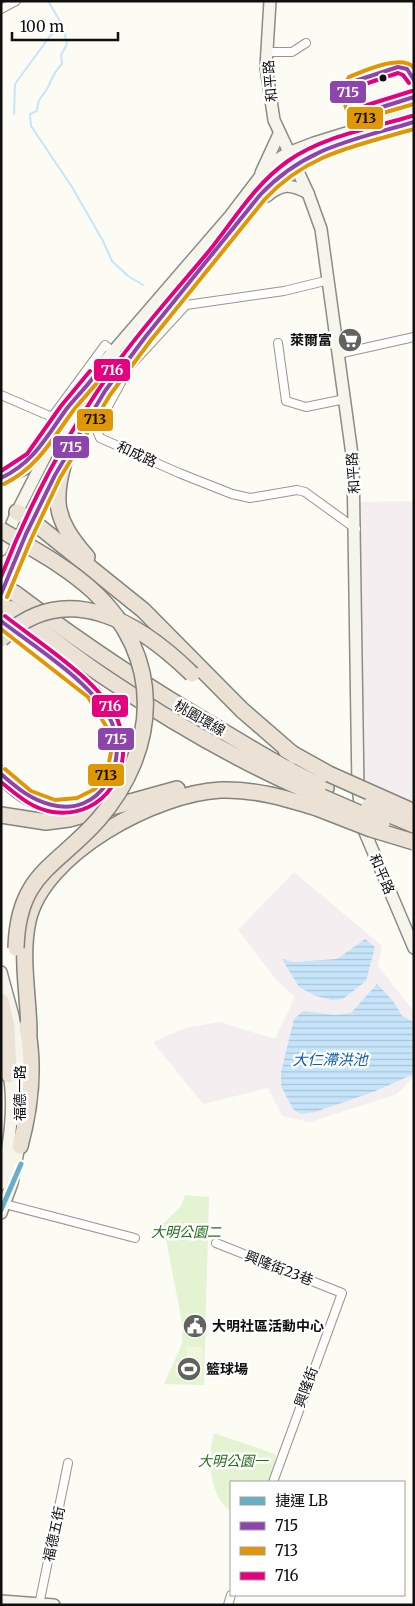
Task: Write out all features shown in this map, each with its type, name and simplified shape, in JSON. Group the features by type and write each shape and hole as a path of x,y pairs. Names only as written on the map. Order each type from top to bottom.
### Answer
{"highway":[{"path":"1,478 24,467 36,456 68,408 85,390"},
{"path":"68,448 56,498 59,514 66,528 81,549 116,587"},
{"path":"17,512 31,520 116,587 178,643 242,710 295,756 323,792 371,830 414,842"},
{"path":"1,530 69,572 107,606 129,637 138,657 146,694 142,737 135,763 127,781 97,821 42,872 22,904 16,923 16,948 29,1034"},
{"name":"桃園環線","path":"1,585 7,599 77,640 148,687 323,792 414,837"},
{"path":"1,638 30,619 45,612 74,609 110,615 133,626 173,655 254,730 295,756"},
{"path":"1,774 12,786 39,803 53,807 81,804 95,797 114,776 118,761 116,730 104,706 93,693 2,622"},
{"path":"1,815 46,822 70,819 171,791 212,784 234,784 277,791 323,792 414,811"},
{"path":"20,1146 29,1115 32,1085 25,955 28,921 39,892 49,879 77,853 135,814 202,792 240,790 323,792"},
{"name":"桃園環線","path":"323,792 414,825"},
{"path":"1,1001 7,1028 9,1075"}],"main road":[{"name":"和平路","path":"270,1 269,95 279,134 308,193 321,229 353,462 356,529 358,789 364,830 414,948"},
{"path":"1,550 17,512 51,444 85,390 113,351 230,216 259,178 288,153 414,112"},
{"path":"7,599 31,520 68,448 128,364 232,234 260,194 295,164 317,153 414,122"},
{"path":"259,178 279,134"},
{"path":"232,234 282,185 294,186 308,193"},
{"name":"福德一路","path":"1,972 13,1016 21,1061 20,1146 2,1207"},
{"name":"福德一路","path":"1,1037 9,1075 9,1137 1,1184"},
{"path":"1,1601 54,1605"}],"street":[{"path":"1,9 16,1"},
{"path":"268,52 292,52 306,43"},
{"path":"1,395 52,417 105,345 128,364 186,305 284,291 329,280"},
{"path":"338,354 414,338"},
{"path":"278,343 286,401 306,407 345,399"},
{"name":"和成路","path":"128,364 96,428 100,438 232,494 250,498 297,490 305,492 356,529"},
{"path":"358,789 414,811"},
{"path":"364,830 414,850"},
{"path":"2,1207 135,1238"},
{"name":"興隆街23巷","path":"216,1244 342,1292"},
{"name":"興隆街","path":"272,1481 342,1292"},
{"name":"福德五街","path":"39,1604 68,1463"}],"shaded area":[{"path":"414,501 414,804 362,782 358,502"},
{"name":"大仁滯洪池","path":"294,872 382,946 378,966 414,1012 414,1076 397,1094 310,1122 282,1116 268,1088 203,1104 153,1042 185,1028 220,1022 275,1039 295,997 278,982 238,930"}],"green space":[{"name":"大明公園二","path":"185,1195 209,1197 204,1385 164,1384 182,1344 183,1328 163,1224 181,1206"},
{"name":"籃球場","path":"187,1347 203,1347 202,1377 175,1377 176,1362 187,1362"},
{"name":"大明公園一","path":"214,1433 275,1454 277,1459 269,1481 230,1481 230,1510 218,1496 214,1486 211,1465"}],"water":[{"path":"365,939 375,947 366,981 343,999 332,1000 316,996 299,987 282,959 294,962 337,959"},
{"name":"大仁滯洪池","path":"377,984 393,1001 402,1016 414,1022 414,1074 373,1092 315,1112 301,1114 293,1109 281,1086 281,1072 294,1019 303,1011 335,1015 351,1013"}],"waterway":[{"path":"48,1 63,26 67,44 61,55 62,64 54,73 39,101 37,111 30,114 31,126 72,187 103,241 112,261 128,276 143,285"},
{"path":"14,114 15,84 50,36 63,26"}],"metro line":[{"name":"LB","path":"1,1210 21,1164"}],"transit line":[{"name":"713","path":"414,68 409,64 401,62 373,68 349,77 341,91 347,111 362,119 414,104"},
{"name":"715","path":"414,80 407,69 398,67 352,82 348,91 352,107 363,113 414,97"},
{"name":"716","path":"409,83 403,75 398,73 356,87 354,93 357,103 364,106 412,91"},
{"name":"716","path":"1,577 25,520 53,464 102,384 142,331 209,251 255,191 276,170 302,152 332,139 412,116"},
{"name":"715","path":"1,594 26,534 55,475 105,391 146,336 260,195 295,166 331,147 414,122"},
{"name":"713","path":"7,597 32,537 60,478 110,395 151,340 265,199 281,183 316,161 353,146 414,129"},
{"name":"716","path":"1,471 27,454 61,406 90,371"},
{"name":"715","path":"1,478 22,465 38,449 95,375"},
{"name":"713","path":"4,484 34,463 100,379"},
{"name":"716","path":"1,782 25,801 38,808 53,812 72,812 88,807 102,798 112,786 119,772 123,756 123,738 118,721 110,706 84,677 5,616"},
{"name":"715","path":"1,621 47,655 93,695 112,723 117,755 113,770 106,784 97,795 84,803 69,807 52,805 37,800 19,789 1,774"},
{"name":"713","path":"1,629 88,697 106,726 111,752 107,773 95,789 77,798 55,800 31,791 5,769"}],"place":[{"name":"萊爾富","path":"350,340"},
{"name":"大明社區活動中心","path":"195,1326"},
{"name":"籃球場","path":"189,1369"}]}
